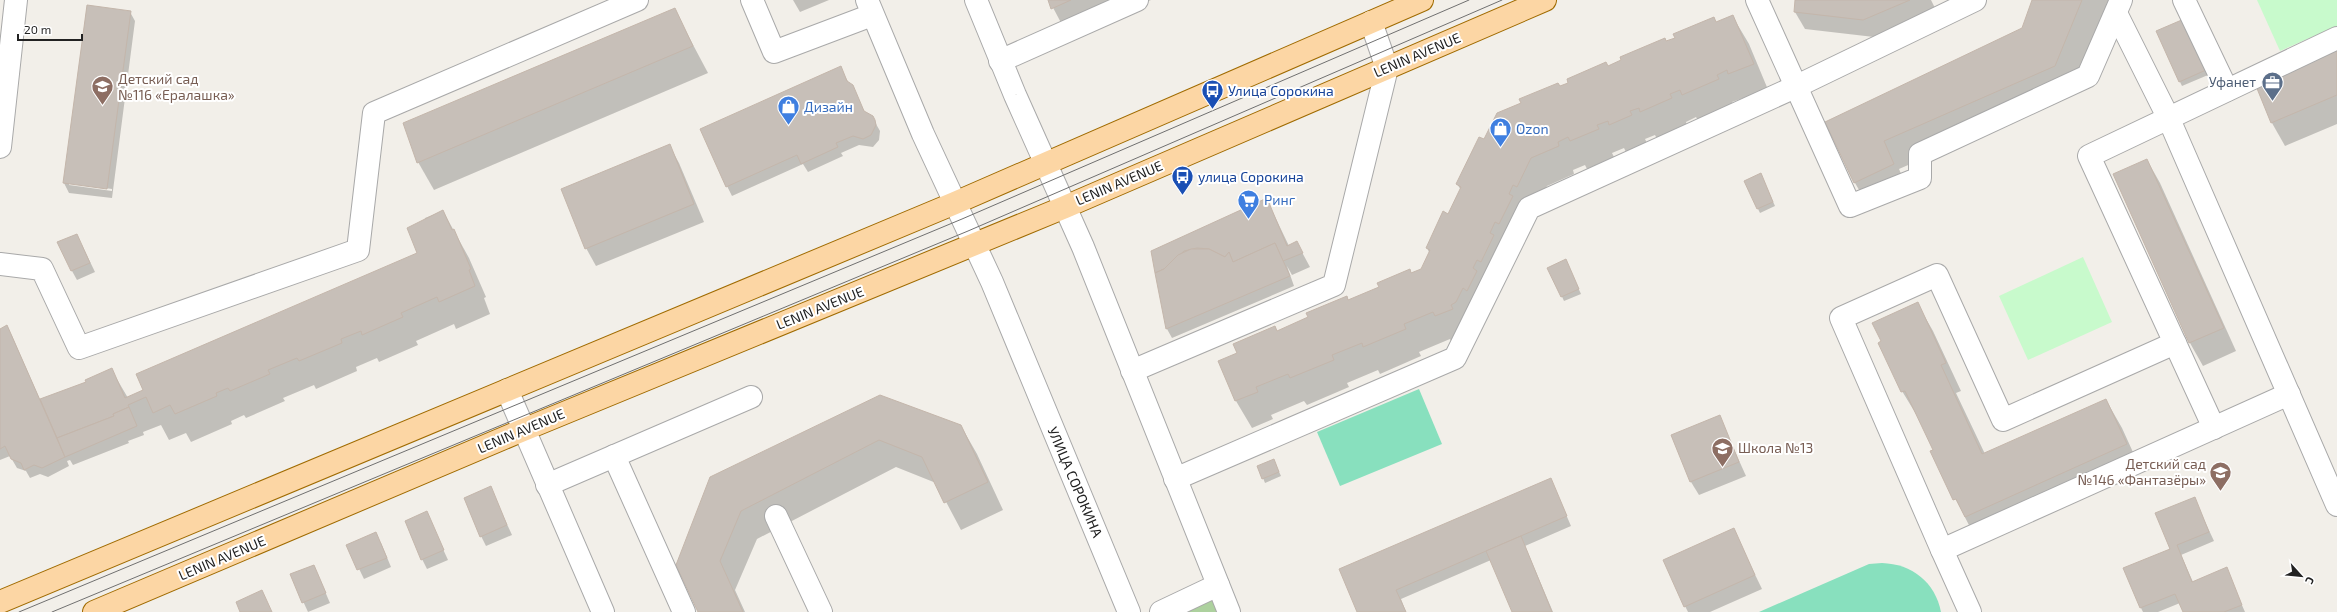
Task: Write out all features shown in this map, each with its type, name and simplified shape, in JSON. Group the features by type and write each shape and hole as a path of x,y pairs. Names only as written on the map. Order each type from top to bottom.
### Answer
{"main road":[{"path":"0,602 955,203 1422,0"},
{"name":"LENIN AVENUE","path":"94,612 523,430 1065,207 1545,0"}],"street":[{"path":"0,147 16,0"},
{"path":"0,264 42,269 79,348 358,250 374,113 637,0"},
{"path":"752,0 774,52 869,7"},
{"path":"976,0 1000,61 1065,207 1229,612"},
{"path":"1000,61 1137,0"},
{"path":"1757,0 1850,206 1920,178 1920,154 2088,76 2119,6"},
{"path":"1175,479 1455,358 1529,208 1795,87 1975,0"},
{"path":"2184,0 2227,90"},
{"path":"2119,6 2337,505"},
{"name":"УЛИЦА СОРОКИНА","path":"869,7 955,203 992,282 1129,612"},
{"path":"1132,371 1334,285 1387,68 1371,22"},
{"path":"2214,428 2089,156 2168,117 2337,38"},
{"path":"1970,612 1842,318 1937,276 2003,420 2175,343"},
{"path":"507,390 603,612"},
{"path":"1942,550 2289,394"},
{"path":"547,485 751,397"},
{"path":"614,456 684,612"},
{"path":"776,516 821,612"},
{"path":"1161,612 1218,585"}],"green space":[{"path":"2257,0 2337,0 2337,26 2280,51"},
{"path":"2083,257 2112,322 2028,360 1999,296"},
{"path":"1419,389 1442,444 1340,486 1317,432"},
{"path":"1882,563 1903,567 1920,577 1928,584 1933,592 1938,601 1941,612 1759,612 1869,564"},
{"path":"1218,585 1229,612 1161,612"}],"building":[{"path":"1048,0 1071,0 1051,9"},
{"path":"1795,0 1910,0 1863,20 1794,12"},
{"path":"2032,0 2082,0 2055,66 1884,141 1894,164 1854,183 1825,122 2022,28"},
{"path":"87,5 131,11 107,189 63,183"},
{"path":"675,8 693,46 417,163 403,123"},
{"path":"1733,15 1754,64 1728,74 1727,70 1717,75 1719,79 1682,95 1680,90 1670,94 1672,98 1640,112 1639,108 1630,111 1632,115 1609,125 1608,121 1597,125 1599,129 1570,141 1568,137 1558,142 1559,146 1531,158 1517,187 1513,185 1509,194 1513,196 1499,224 1495,222 1490,233 1494,235 1481,262 1477,260 1473,268 1477,271 1467,291 1463,288 1456,302 1451,305 1453,309 1435,316 1433,312 1404,324 1406,329 1363,347 1362,343 1332,355 1334,360 1290,378 1288,374 1256,387 1258,392 1235,401 1218,361 1237,353 1233,344 1275,326 1277,331 1308,317 1306,313 1347,296 1348,300 1379,287 1377,283 1410,269 1411,273 1421,269 1430,250 1426,248 1443,211 1448,214 1461,187 1456,184 1479,137 1484,139 1497,113 1521,103 1519,99 1558,83 1560,86 1568,83 1567,79 1606,62 1608,66 1621,60 1620,57 1665,38 1666,41 1675,38 1673,34 1714,17 1716,22"},
{"path":"2184,19 2206,70 2179,82 2156,31"},
{"path":"2337,51 2337,95 2271,123 2256,86"},
{"name":"Дизайн","path":"841,66 847,81 853,85 864,111 873,116 875,120 876,125 871,135 863,139 853,136 836,143 838,147 801,164 797,155 726,187 700,129"},
{"path":"670,144 694,204 585,249 561,189"},
{"path":"2147,159 2224,328 2189,343 2113,174"},
{"path":"1761,173 1773,202 1757,209 1744,181"},
{"name":"Ринг","path":"1267,198 1287,246 1297,241 1303,253 1283,261 1275,243 1233,262 1229,252 1225,257 1209,249 1197,248 1184,251 1164,269 1155,273 1151,251"},
{"path":"443,210 452,230 454,229 471,269 469,270 475,286 439,302 437,297 401,313 403,317 362,335 361,331 341,339 342,343 299,361 297,358 268,370 270,374 230,391 228,388 216,393 217,396 175,414 170,405 153,413 146,397 128,405 129,407 113,414 114,416 57,438 40,399 86,382 85,380 112,368 125,398 143,390 136,374 417,253 407,228"},
{"path":"77,234 90,263 71,271 57,242"},
{"path":"1275,243 1290,276 1166,329 1155,273 1164,269 1178,255 1191,249 1209,249 1225,257 1229,252 1233,262"},
{"path":"1566,259 1579,289 1561,297 1547,268"},
{"path":"1918,302 1946,363 1941,365 1982,454 2106,399 2127,444 1965,517 1956,499 1953,500 1930,451 1933,450 1905,391 1901,392 1878,343 1881,341 1872,323"},
{"path":"7,325 65,457 42,468 34,465 24,470 21,463 11,459 5,446 0,449 0,329"},
{"path":"880,395 961,425 988,482 944,503 922,457 879,440 741,511 720,561 743,612 698,612 676,565 710,477"},
{"path":"129,407 137,426 65,457 57,438 114,416 113,414"},
{"path":"1720,415 1739,462 1690,482 1671,435"},
{"path":"1274,459 1279,472 1262,479 1257,466"},
{"path":"1551,478 1567,516 1396,590 1406,612 1357,612 1339,569"},
{"path":"491,486 507,525 480,537 464,498"},
{"path":"2195,497 2209,532 2177,545 2192,582 2227,567 2242,605 2224,612 2183,612 2175,594 2140,608 2123,568 2170,549 2155,513"},
{"path":"427,511 444,550 421,560 405,521"},
{"path":"1734,528 1755,575 1684,607 1663,560"},
{"path":"376,532 387,558 357,570 346,545"},
{"path":"1521,536 1552,612 1512,612 1486,551"},
{"path":"314,565 326,593 302,603 290,574"},
{"path":"262,590 272,612 240,612 236,602"}],"tram line":[{"path":"19,612 962,219 1469,0"},
{"path":"52,612 968,231 1502,0"}],"place":[{"name":"Уфанет","path":"2272,102"},
{"name":"Детский сад №116 «Ералашка»","path":"103,106"},
{"name":"Улица Сорокина","path":"1213,110"},
{"name":"Дизайн","path":"789,126"},
{"name":"Ozon","path":"1501,148"},
{"name":"улица Сорокина","path":"1183,196"},
{"name":"Ринг","path":"1248,220"},
{"name":"Школа №13","path":"1723,468"},
{"name":"Детский сад №146 «Фантазёры»","path":"2221,492"}]}
